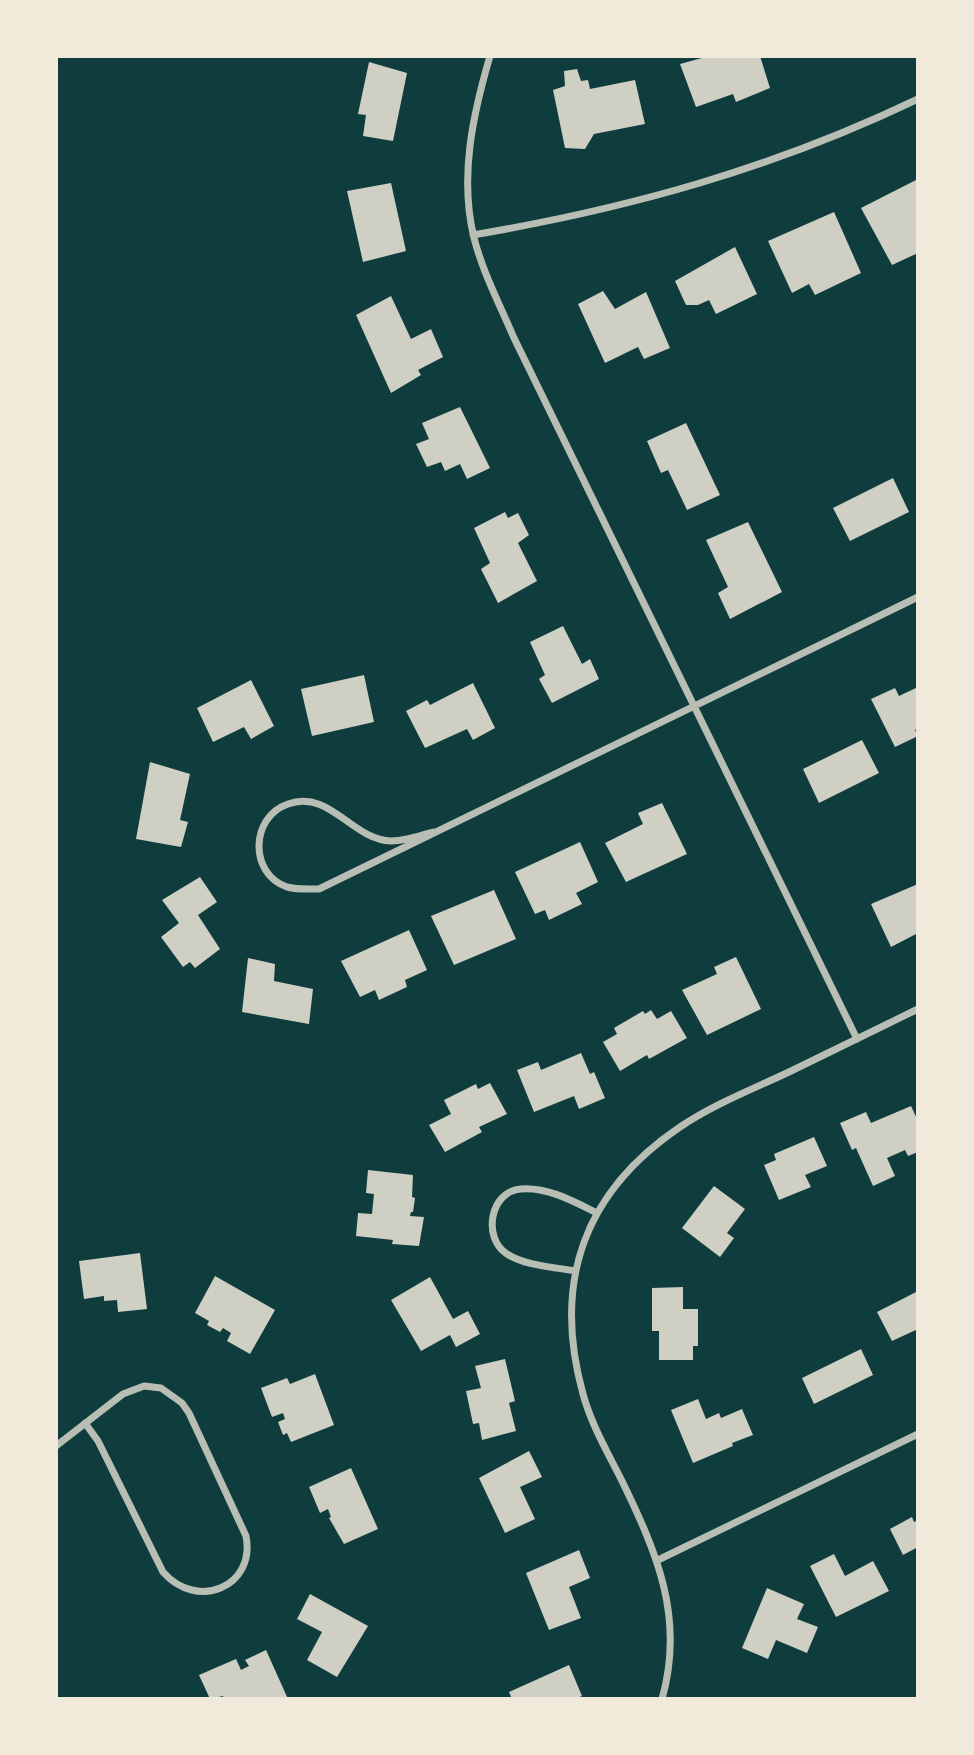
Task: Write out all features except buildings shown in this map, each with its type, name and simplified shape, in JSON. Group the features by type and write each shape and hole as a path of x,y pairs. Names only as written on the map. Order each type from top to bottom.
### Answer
{"street":[{"path":"490,56 476,106 468,169 468,196 482,264 514,338 857,1039"},
{"path":"474,235 584,214 718,179 791,154 918,99"},
{"path":"433,832 389,841 363,833 324,804 307,802 288,804 272,814 261,828 257,843 261,861 272,878 286,887 319,889 918,597"},
{"path":"662,1699 670,1640 669,1613 658,1560 584,1397 575,1361 571,1292 584,1242 597,1213 625,1174 649,1150 682,1126 718,1105 918,1009"},
{"path":"575,1271 523,1261 506,1253 493,1239 496,1203 502,1195 517,1189 539,1189 597,1213"},
{"path":"56,1446 85,1423 132,1389 144,1386 161,1388 183,1403 246,1536 246,1560 230,1583 220,1589 196,1592 187,1591 172,1582 163,1572 98,1441 85,1423"},
{"path":"658,1560 918,1434"}]}
